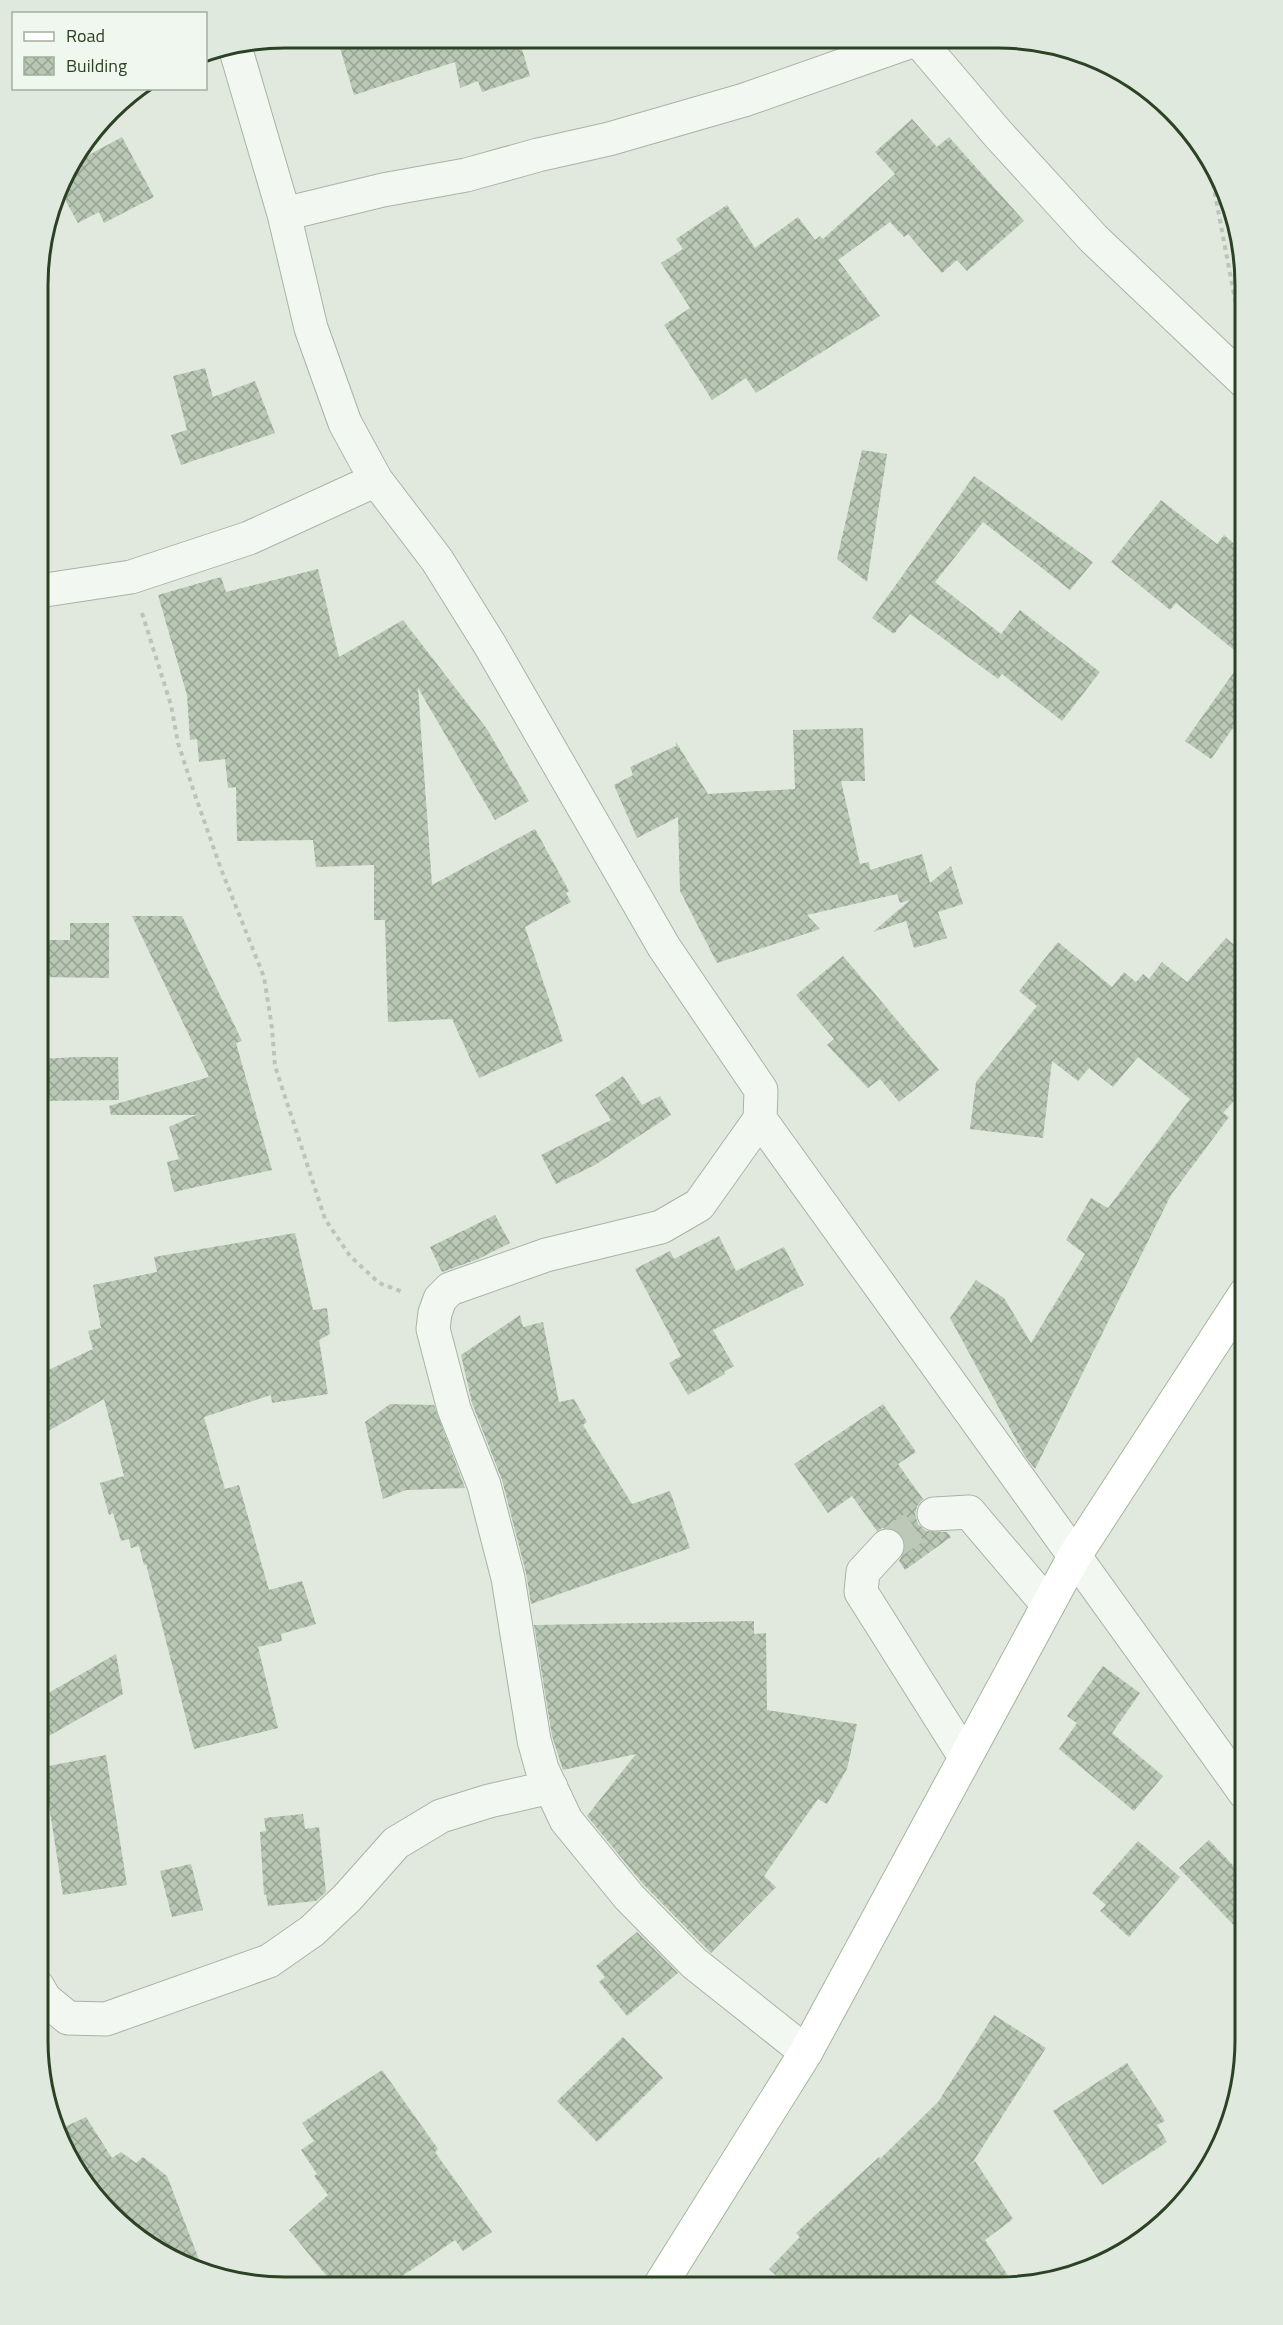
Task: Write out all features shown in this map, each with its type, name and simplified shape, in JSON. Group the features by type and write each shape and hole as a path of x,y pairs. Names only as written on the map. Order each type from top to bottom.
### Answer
{"main road":[{"path":"665,2277 806,2052 1074,1557 1235,1309"}],"street":[{"path":"284,214 383,190 466,175 538,154 609,139 744,100 892,48"},
{"path":"925,48 1094,239 1235,373"},
{"path":"237,53 284,214 311,328 345,423 376,480 437,560 490,645 664,947 761,1090 760,1119 699,1205 660,1227 546,1255 450,1289 440,1299 437,1306 433,1329 454,1408 484,1485 496,1529 521,1649 534,1740 542,1769 566,1820 629,1898 694,1963 806,2052"},
{"path":"48,590 131,577 249,538 376,480"},
{"path":"760,1119 1235,1779"},
{"path":"934,1514 969,1512 1048,1605"},
{"path":"887,1546 863,1572 861,1592 965,1757"},
{"path":"48,2001 68,2018 106,2019 269,1962 312,1931 347,1898 396,1843 441,1815 551,1787"}],"path":[{"path":"1213,186 1235,302"},
{"path":"131,577 171,705 178,743 194,792 221,869 264,977 275,1066 325,1219 350,1256 379,1282 437,1306"}],"building":[{"path":"340,48 522,48 530,76 482,92 478,81 460,88 455,62 354,95"},
{"path":"912,119 937,147 949,137 1024,221 967,271 957,260 942,273 908,234 904,237 890,222 838,260 880,316 756,393 746,378 712,400 664,325 690,308 661,263 683,249 676,239 727,205 755,248 798,217 815,240 820,236 823,239 895,174 875,152"},
{"path":"122,137 154,197 104,223 99,212 78,223 65,199 72,180 87,156"},
{"path":"205,368 213,397 255,381 275,433 181,465 171,435 187,430 173,376"},
{"path":"862,450 887,454 867,582 837,559"},
{"path":"974,476 1093,562 1070,590 983,522 935,582 1001,634 1020,610 1100,672 1062,721 1002,674 998,679 910,614 894,634 872,618"},
{"path":"1161,500 1217,544 1224,535 1235,544 1235,651 1176,603 1170,610 1111,562"},
{"path":"318,569 339,657 403,620 487,729 529,801 495,820 418,688 432,885 535,829 569,891 566,893 571,902 525,927 563,1041 479,1078 452,1019 388,1022 385,920 374,920 374,865 316,867 313,840 237,841 236,787 228,788 225,759 199,762 197,739 190,740 187,695 158,595 221,577 226,592"},
{"path":"1235,671 1235,725 1211,759 1185,741"},
{"path":"863,728 865,781 841,781 860,864 869,862 870,870 922,854 930,883 951,866 963,904 938,912 947,938 914,948 906,921 873,932 910,900 900,903 897,894 807,915 820,929 717,963 680,891 678,817 637,838 614,785 633,775 630,767 676,746 676,742 708,794 795,789 793,730"},
{"path":"132,916 182,916 242,1041 236,1043 272,1170 174,1192 167,1162 179,1159 169,1127 196,1115 111,1115 109,1106 209,1077"},
{"path":"70,923 109,923 109,978 48,977 48,940 70,940"},
{"path":"1226,938 1235,946 1235,1100 1223,1113 1229,1117 1171,1195 1035,1469 1025,1456 950,1318 976,1280 1004,1298 1031,1343 1085,1254 1066,1240 1091,1198 1108,1208 1190,1099 1138,1057 1113,1087 1089,1068 1078,1081 1052,1061 1043,1138 970,1129 976,1082 1037,1006 1019,991 1058,942 1112,987 1124,972 1136,982 1143,974 1149,979 1162,962 1187,982"},
{"path":"843,956 939,1070 899,1102 880,1079 868,1088 827,1045 834,1039 796,995"},
{"path":"118,1057 119,1100 48,1101 48,1059"},
{"path":"623,1076 642,1105 660,1096 671,1115 595,1165 556,1184 541,1155 611,1120 595,1095"},
{"path":"495,1215 510,1243 478,1259 442,1272 430,1247"},
{"path":"295,1233 313,1310 327,1308 330,1334 319,1340 328,1394 272,1403 271,1395 204,1417 225,1489 239,1485 269,1590 302,1581 316,1624 281,1634 282,1641 258,1647 278,1728 194,1749 146,1564 144,1565 139,1546 131,1548 129,1539 121,1541 113,1513 109,1515 100,1483 124,1476 104,1399 48,1431 48,1370 93,1349 88,1331 101,1328 93,1285 157,1272 154,1257"},
{"path":"719,1236 736,1271 784,1247 804,1285 713,1330 734,1366 724,1372 725,1374 688,1395 669,1363 681,1356 635,1269 670,1251 674,1259"},
{"path":"520,1315 523,1327 543,1322 559,1402 574,1399 587,1422 583,1425 632,1504 670,1491 690,1548 531,1604 526,1573 502,1480 472,1403 461,1355"},
{"path":"390,1404 434,1405 465,1488 406,1490 383,1499 365,1422"},
{"path":"883,1404 916,1452 898,1464 923,1499 917,1506 915,1514 918,1524 926,1531 947,1532 951,1537 905,1570 899,1561 905,1550 905,1541 900,1533 891,1528 882,1528 877,1531 852,1496 828,1513 794,1464"},
{"path":"754,1621 754,1634 766,1633 767,1710 857,1724 847,1769 827,1804 818,1799 764,1876 776,1887 711,1953 643,1884 587,1816 636,1754 563,1770 552,1736 534,1625"},
{"path":"116,1654 123,1694 48,1736 48,1693"},
{"path":"1103,1666 1140,1693 1112,1733 1163,1776 1134,1811 1059,1749 1077,1723 1067,1716"},
{"path":"106,1755 127,1885 63,1895 48,1799 48,1766"},
{"path":"303,1814 305,1829 319,1827 326,1892 316,1901 268,1906 266,1894 264,1895 260,1832 266,1831 264,1818"},
{"path":"1209,1840 1235,1867 1235,1927 1179,1868"},
{"path":"1138,1841 1180,1877 1129,1937 1100,1911 1106,1905 1092,1893"},
{"path":"191,1864 203,1910 172,1917 160,1871"},
{"path":"637,1932 678,1973 627,2016 599,1982 605,1977 596,1966"},
{"path":"994,2015 1046,2048 971,2165 975,2161 1013,2219 985,2240 1008,2276 777,2277 769,2269 800,2237 796,2233 879,2157 880,2159 938,2102"},
{"path":"623,2037 663,2078 597,2142 557,2101"},
{"path":"1127,2063 1165,2121 1157,2125 1167,2142 1102,2185 1053,2111"},
{"path":"382,2070 438,2149 435,2152 492,2232 463,2251 455,2240 401,2277 328,2277 289,2230 328,2195 314,2176 317,2174 301,2150 314,2141 302,2123"},
{"path":"86,2117 112,2158 121,2152 136,2163 143,2157 167,2176 199,2261 180,2253 129,2218 97,2184 72,2145 65,2127"}],"tunnel":[{"path":"887,1546 934,1514"}]}
